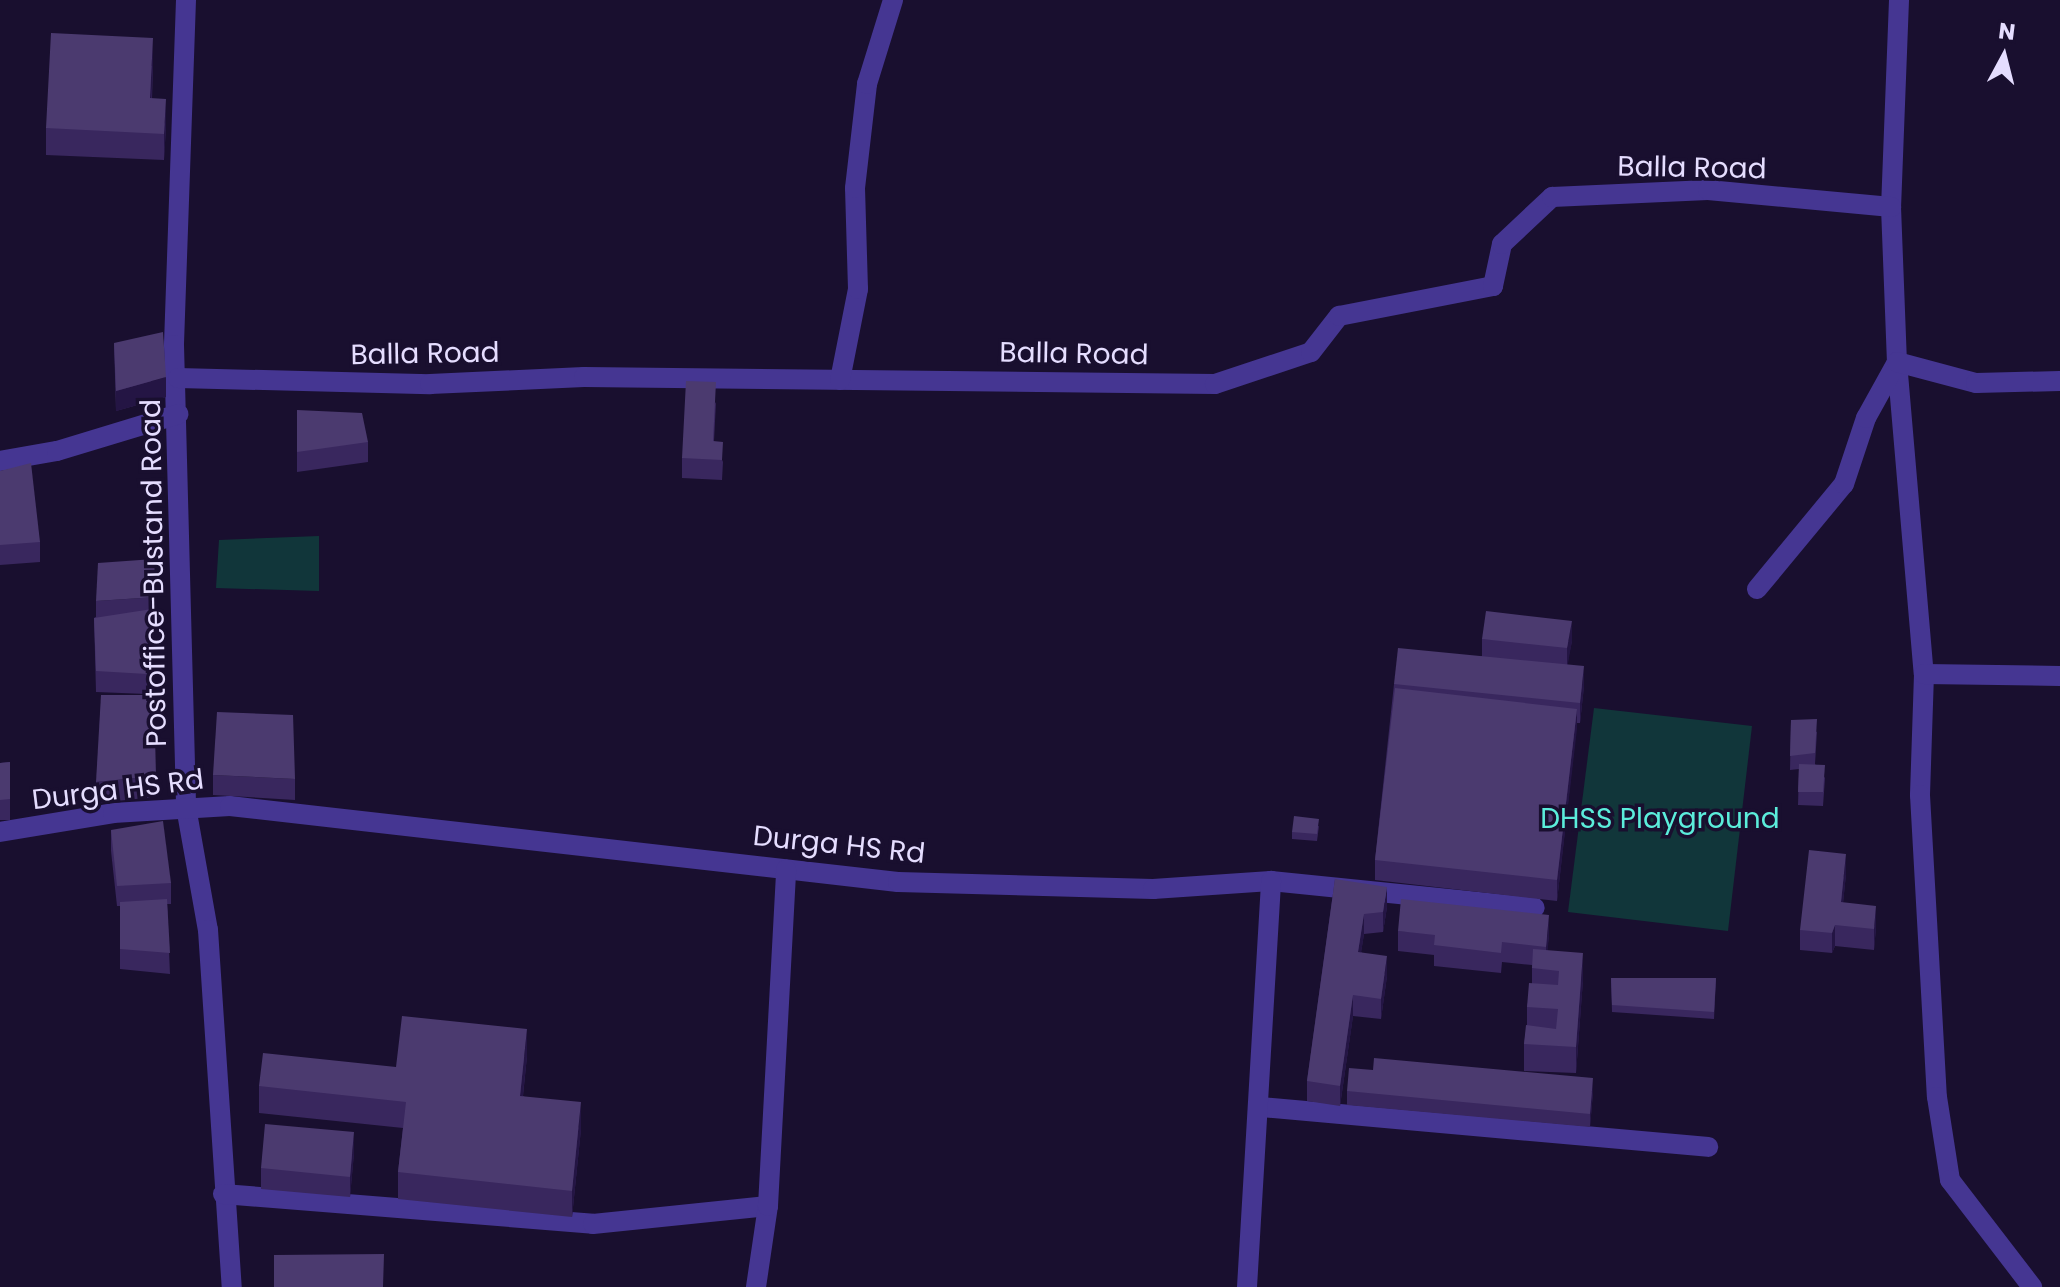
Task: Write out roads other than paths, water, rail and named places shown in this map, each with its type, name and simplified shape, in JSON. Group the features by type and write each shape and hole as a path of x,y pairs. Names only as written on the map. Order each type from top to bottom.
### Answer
{"street":[{"name":"Postoffice-Bustand Road","path":"186,0 174,345 179,414 186,807 208,930 223,1194 232,1287"},
{"path":"840,380 858,289 855,188 867,84 893,0"},
{"path":"1899,0 1891,207 1897,362 1924,674 1922,861 1945,1166 1957,1195 2032,1287"},
{"name":"Balla Road","path":"178,378 430,384 584,377 1215,384 1311,352 1339,316 1493,286 1502,244 1552,197 1708,190 1891,207"},
{"path":"1897,362 1976,383 2060,381"},
{"path":"1757,589 1844,484 1866,418 1897,362"},
{"path":"0,461 57,451 179,414"},
{"path":"1924,674 2060,676"},
{"name":"Durga HS Rd","path":"0,832 113,813 230,806 898,882 1032,889 1271,881 1535,908"},
{"path":"756,1287 768,1206 786,869"},
{"path":"1247,1287 1261,1107 1271,881"},
{"path":"1261,1107 1708,1147"},
{"path":"223,1194 593,1224 768,1206"}],"park label":[{"name":"DHSS Playground","path":"1660,819"}]}
